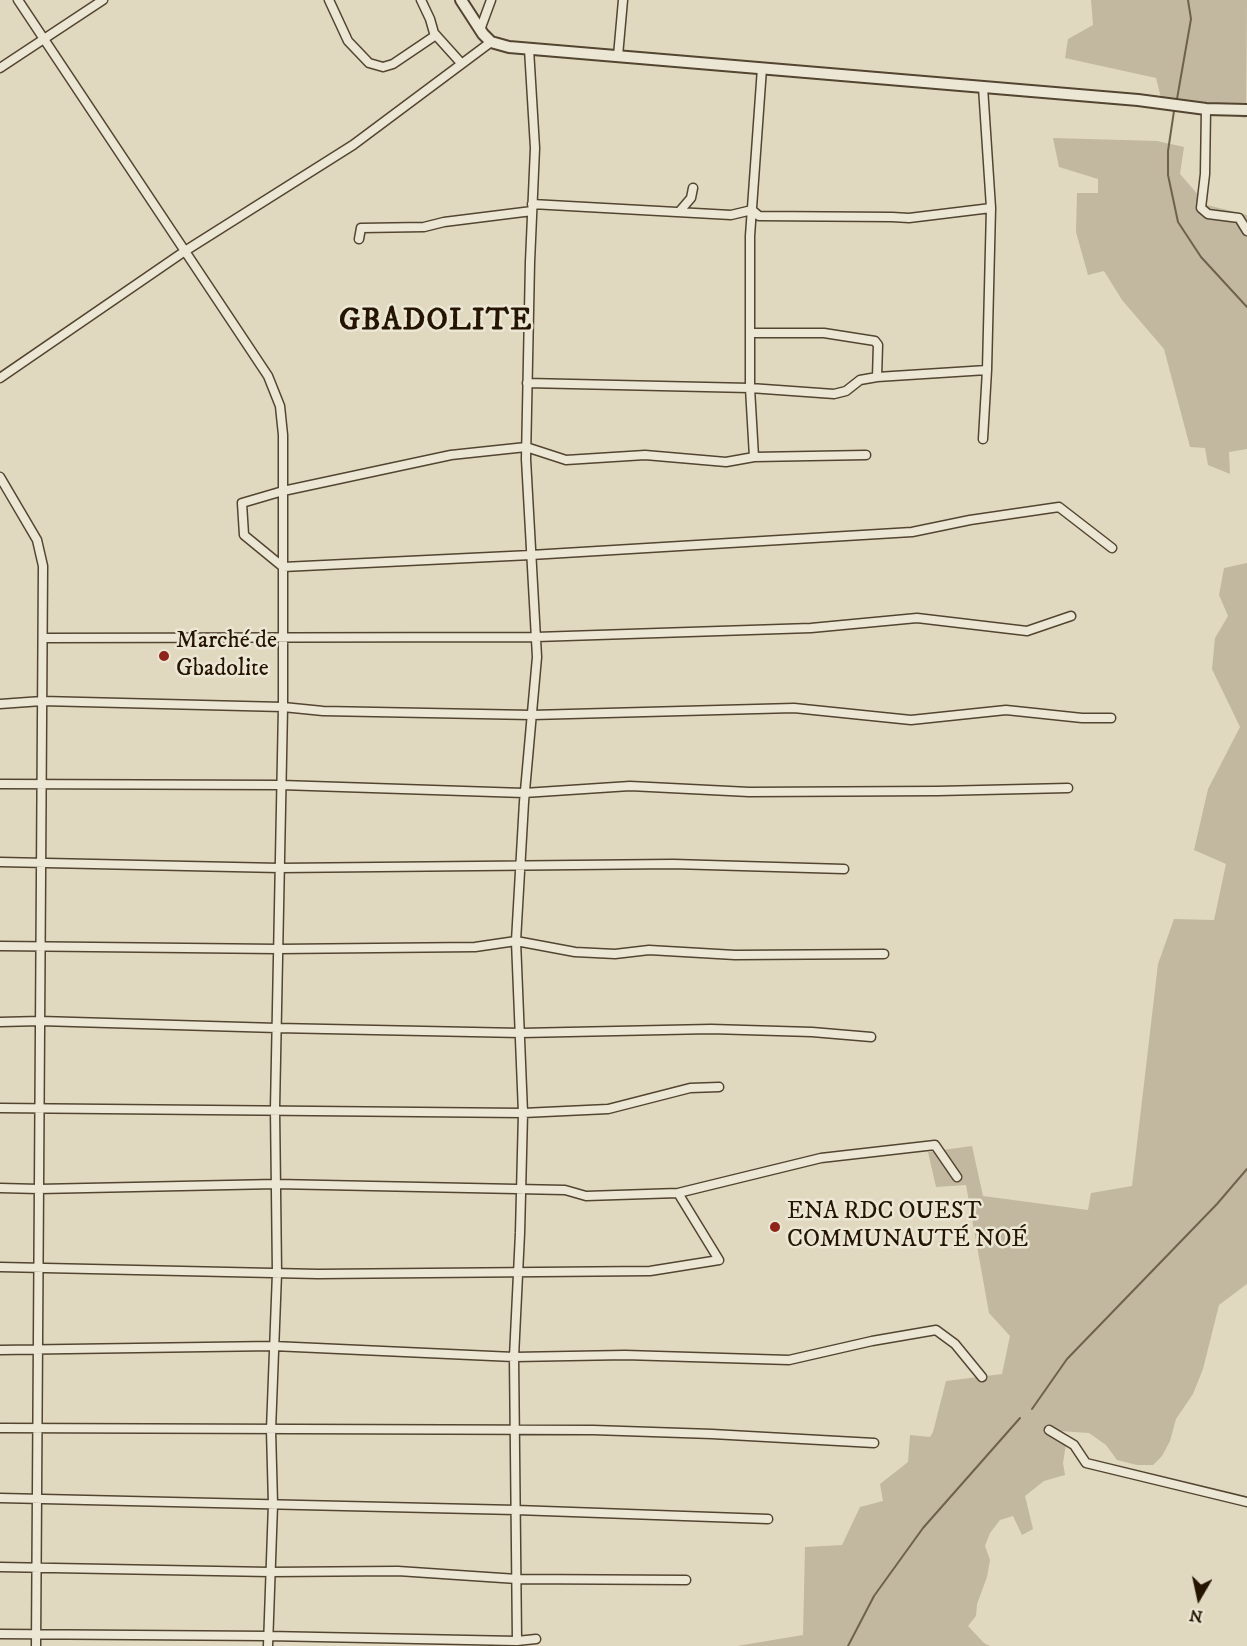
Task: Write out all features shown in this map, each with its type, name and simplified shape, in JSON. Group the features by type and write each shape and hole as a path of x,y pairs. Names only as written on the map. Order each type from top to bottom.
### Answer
{"street":[{"path":"18,0 268,376 280,406 283,435 283,707 275,1109 277,1273 273,1346 271,1430 273,1504 268,1646"},
{"path":"0,68 103,0"},
{"path":"329,0 348,41 369,63 384,67 393,64 436,35"},
{"path":"421,0 436,35 461,63"},
{"path":"460,0 490,42 509,47 1138,100 1206,109 1247,110"},
{"path":"480,30 491,0"},
{"path":"618,56 623,0"},
{"path":"0,378 185,251 353,145 490,42"},
{"path":"518,1641 514,1357 523,1113 516,941 524,793 537,657 526,447 534,148 529,49"},
{"path":"754,457 750,388 750,236 762,68"},
{"path":"983,87 991,208 983,439"},
{"path":"1206,109 1205,174 1201,208 1208,214 1239,218 1247,231"},
{"path":"679,212 690,198 693,188"},
{"path":"359,239 361,228 424,227 532,207 731,215 752,210"},
{"path":"752,210 759,216 909,218 991,208"},
{"path":"750,333 824,333 875,341 878,345 878,377"},
{"path":"527,383 750,388 834,394 846,391 860,380 878,377 987,370"},
{"path":"866,455 754,457 726,462 645,455 566,460 526,447 451,455 283,491 242,503 244,536 283,567 912,532 970,520 1059,507 1112,548"},
{"path":"0,477 38,540 43,567 36,1646"},
{"path":"43,639 536,637 811,628 917,618 1027,631 1071,616"},
{"path":"0,704 42,701 283,707 323,711 532,715 794,708 911,720 1006,710 1082,718 1111,718"},
{"path":"0,784 281,785 524,793 630,786 749,792 1068,788"},
{"path":"0,862 280,868 673,864 844,869"},
{"path":"0,946 278,949 476,947 516,941 575,952 615,954 649,950 735,955 884,954"},
{"path":"0,1022 40,1021 277,1029 521,1033 711,1029 812,1032 871,1037"},
{"path":"0,1108 523,1113 608,1109 690,1088 719,1087"},
{"path":"0,1188 276,1184 521,1188 565,1190 586,1196 678,1193 821,1158 934,1145 957,1177"},
{"path":"0,1267 277,1273 650,1271 719,1260 678,1193"},
{"path":"0,1350 273,1346 514,1357 625,1355 789,1360 872,1341 936,1330 955,1344 982,1377"},
{"path":"0,1428 593,1430 874,1443"},
{"path":"1048,1430 1074,1445 1086,1462 1247,1502"},
{"path":"0,1498 516,1510 768,1520"},
{"path":"0,1567 270,1572 398,1571 517,1579 686,1580"},
{"path":"0,1634 518,1641 536,1639"}],"shaded area":[{"path":"1091,0 1247,0 1246,118 1163,106 1156,78 1065,58 1068,39 1093,25"},
{"path":"1053,138 1157,141 1184,147 1180,174 1207,205 1247,215 1247,449 1229,452 1230,474 1208,465 1205,448 1190,447 1164,349 1122,300 1104,271 1088,275 1076,232 1077,193 1098,193 1098,179 1059,167"},
{"path":"1247,563 1247,1284 1219,1305 1203,1369 1193,1394 1176,1419 1170,1441 1162,1456 1153,1465 1137,1465 1117,1460 1106,1445 1089,1433 1045,1430 1066,1444 1063,1463 1065,1475 1044,1481 1025,1496 1033,1529 1022,1535 1013,1516 1000,1520 990,1533 985,1546 990,1560 987,1577 977,1604 976,1616 968,1626 984,1643 990,1646 737,1646 803,1635 805,1547 842,1545 860,1507 883,1501 880,1484 908,1462 910,1435 930,1437 933,1432 946,1381 1002,1374 1010,1336 989,1313 966,1185 936,1187 928,1152 972,1146 983,1196 1088,1210 1091,1193 1132,1186 1158,964 1174,919 1214,920 1226,864 1194,850 1208,789 1240,727 1212,669 1215,638 1228,616 1219,595 1224,568"}],"waterway":[{"path":"1177,99 1191,19 1188,0"},
{"path":"1174,111 1168,151 1168,175 1178,222 1201,257 1247,307"},
{"path":"1032,1409 1067,1359 1217,1204 1247,1169"},
{"path":"848,1646 874,1596 923,1528 1020,1418"}],"place":[{"name":"Marché de Gbadolite","path":"164,656"},
{"name":"ENA RDC OUEST COMMUNAUTÉ NOÉ","path":"775,1227"}],"district":[{"name":"GBADOLITE","path":"436,323"}]}
